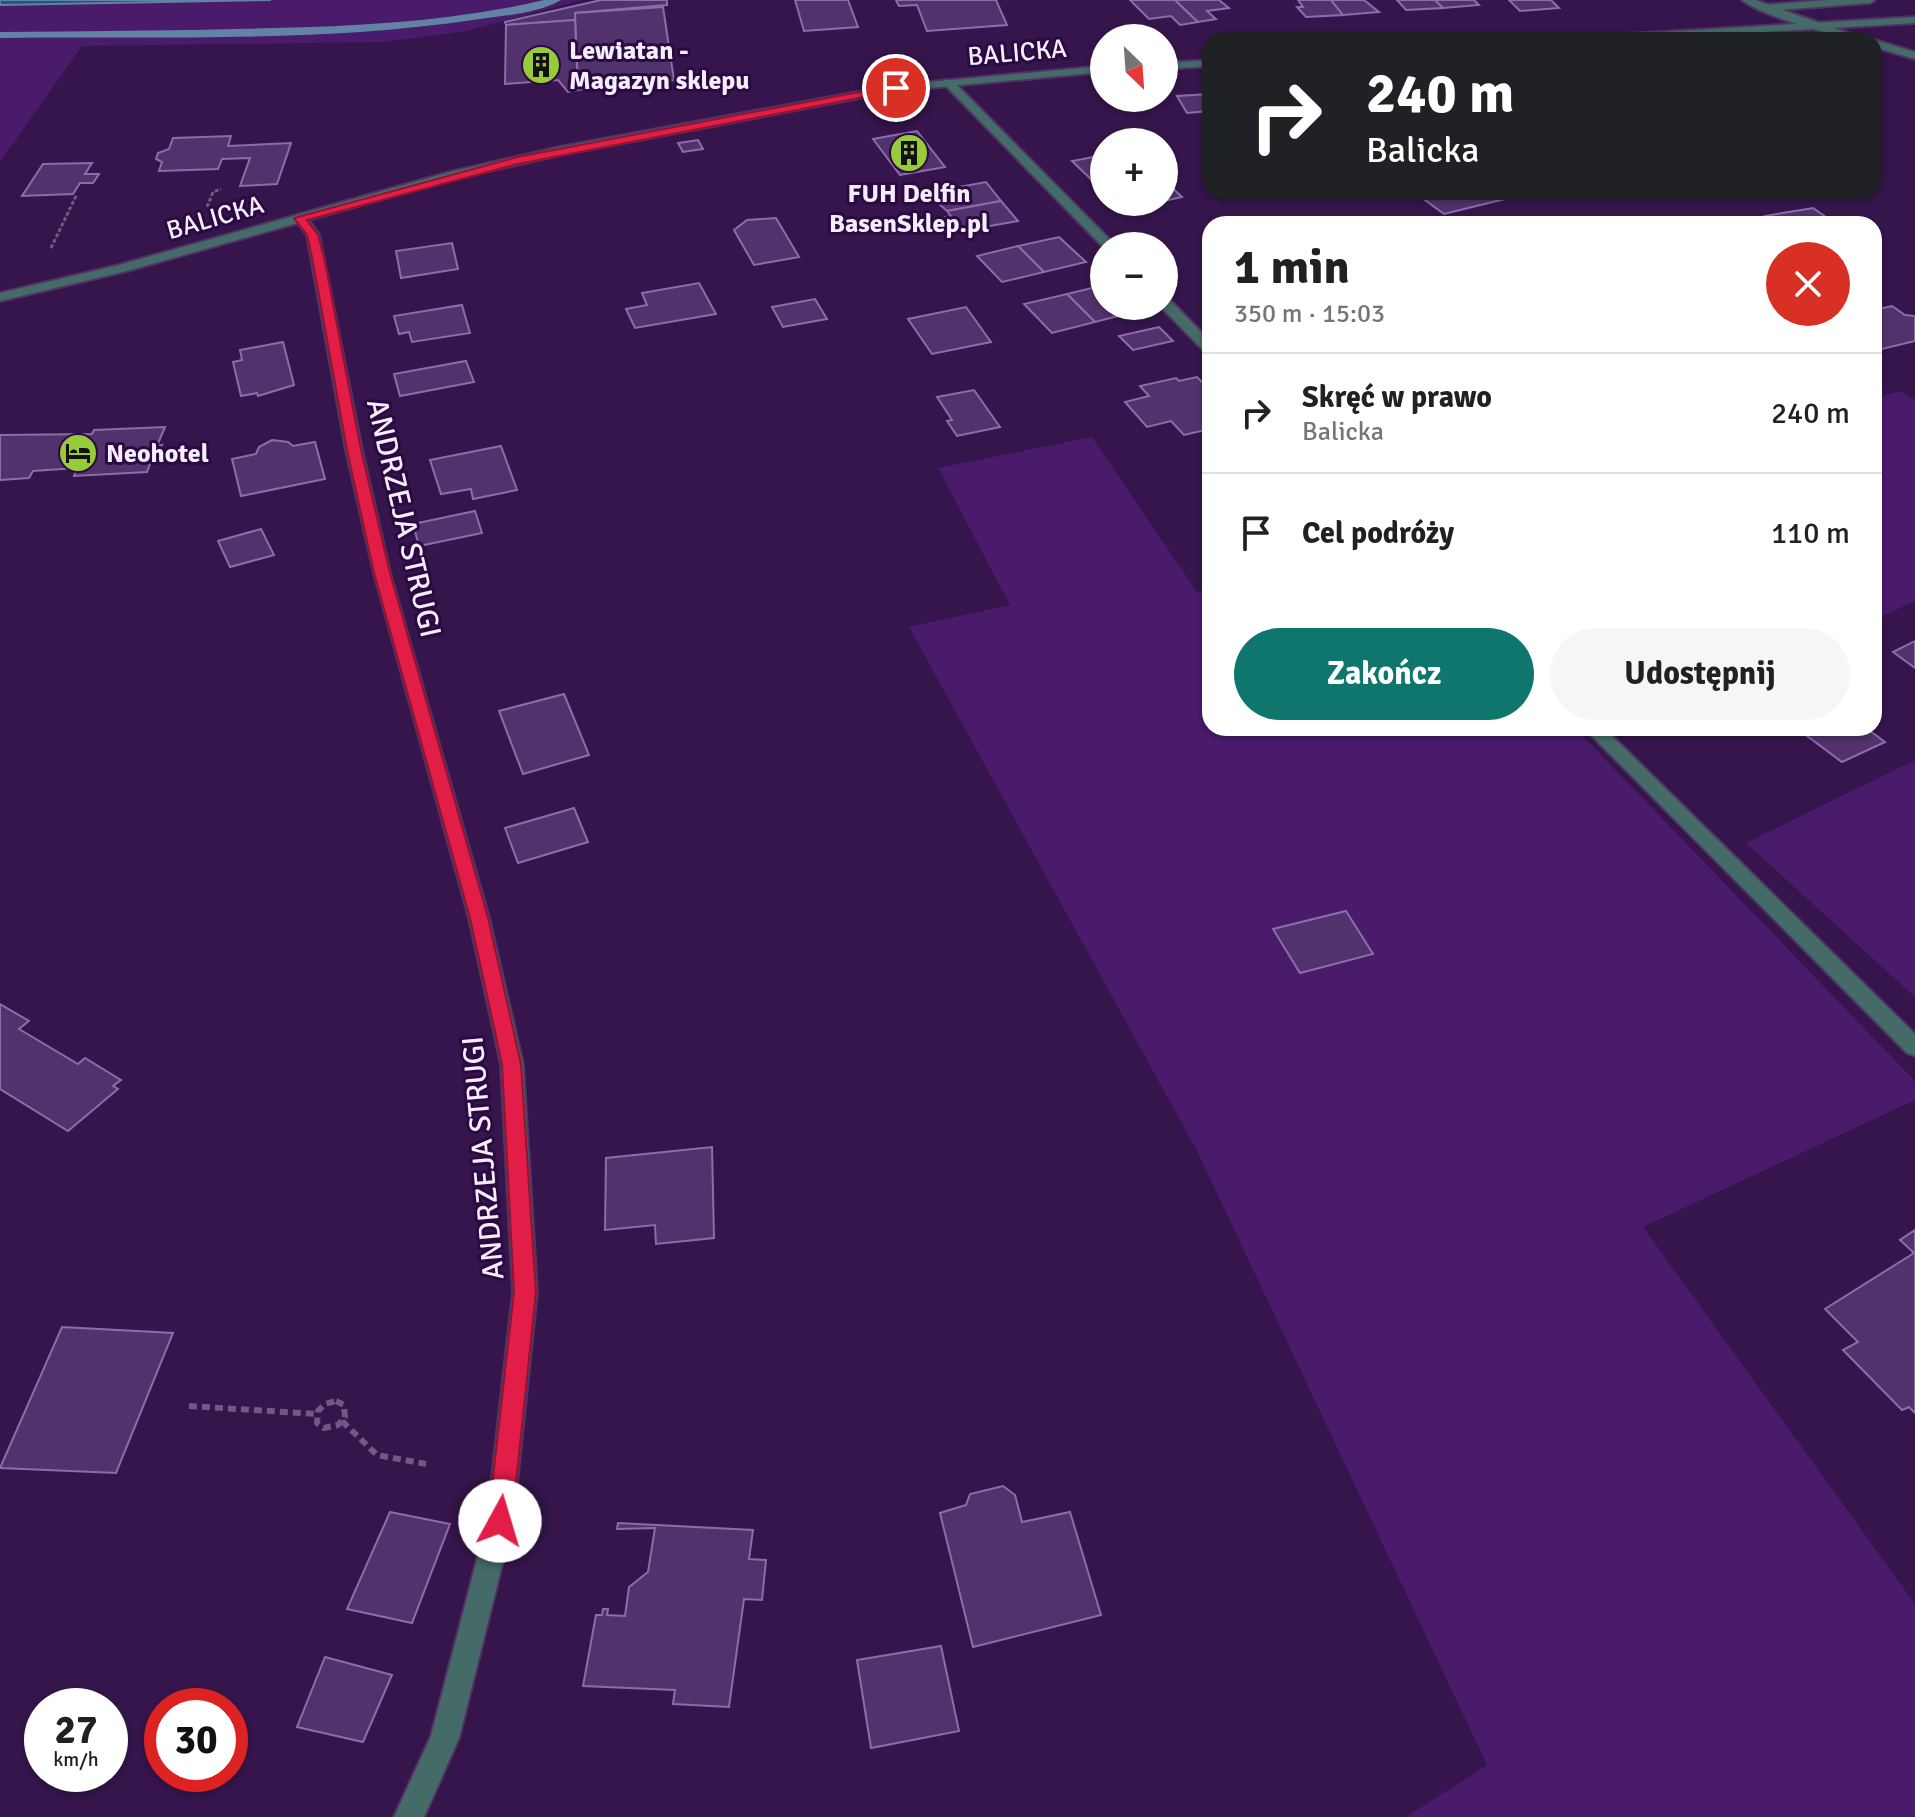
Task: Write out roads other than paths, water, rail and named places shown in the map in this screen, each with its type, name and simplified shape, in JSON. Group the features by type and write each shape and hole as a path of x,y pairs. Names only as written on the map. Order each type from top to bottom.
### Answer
{"street":[{"path":"1747,0 1838,32"},
{"path":"1763,8 1870,0"},
{"path":"1705,32 1915,20"},
{"path":"1882,46 1915,56"},
{"path":"1178,65 1202,64"},
{"name":"BALICKA","path":"0,297 109,272 454,175 560,151 836,98 948,82 1090,70"},
{"path":"948,82 1095,232"},
{"name":"ANDRZEJA STRUGI","path":"300,218 313,235 354,450 382,573 479,918 512,1064 525,1292 500,1521 448,1726 409,1817"},
{"path":"1178,316 1202,341"},
{"path":"1601,736 1915,1047"}],"water":[{"path":"0,0 271,0 0,5"}],"waterway":[{"path":"0,35 250,32 388,26 489,15 556,0"}],"place":[{"name":"Lewiatan - Magazyn sklepu","path":"541,65"},
{"name":"FUH Delfin BasenSklep.pl","path":"909,153"},
{"name":"Neohotel","path":"78,453"}]}
